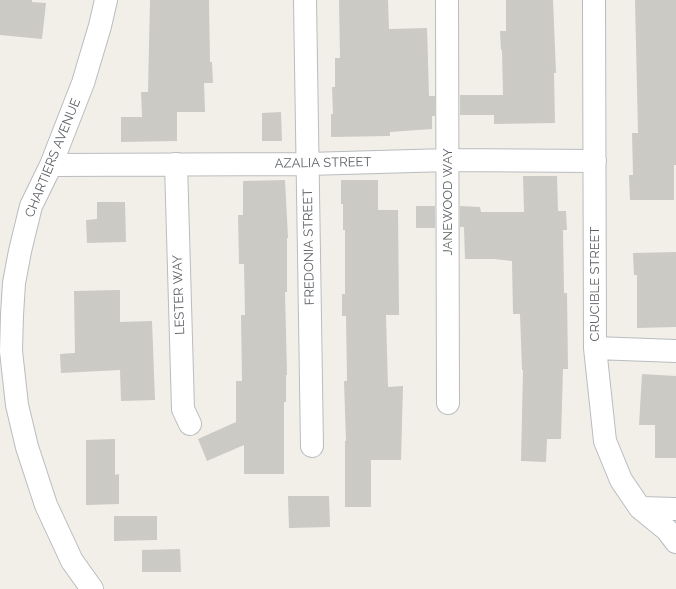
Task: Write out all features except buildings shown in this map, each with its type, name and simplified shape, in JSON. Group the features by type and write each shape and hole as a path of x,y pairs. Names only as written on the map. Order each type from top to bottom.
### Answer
{"street":[{"name":"CHARTIERS AVENUE","path":"92,589 72,561 46,505 27,447 17,405 12,358 12,315 14,283 31,206 51,165 83,83 106,0"},
{"name":"FREDONIA STREET","path":"305,0 312,446"},
{"name":"JANEWOOD WAY","path":"447,0 448,403"},
{"name":"CRUCIBLE STREET","path":"594,0 595,348 605,441 621,480 640,508 667,530 676,542"},
{"name":"AZALIA STREET","path":"51,165 308,164 448,160 595,161"},
{"name":"LESTER WAY","path":"176,164 183,409 190,424"},
{"path":"595,348 676,351"},
{"path":"640,508 676,509"}]}
